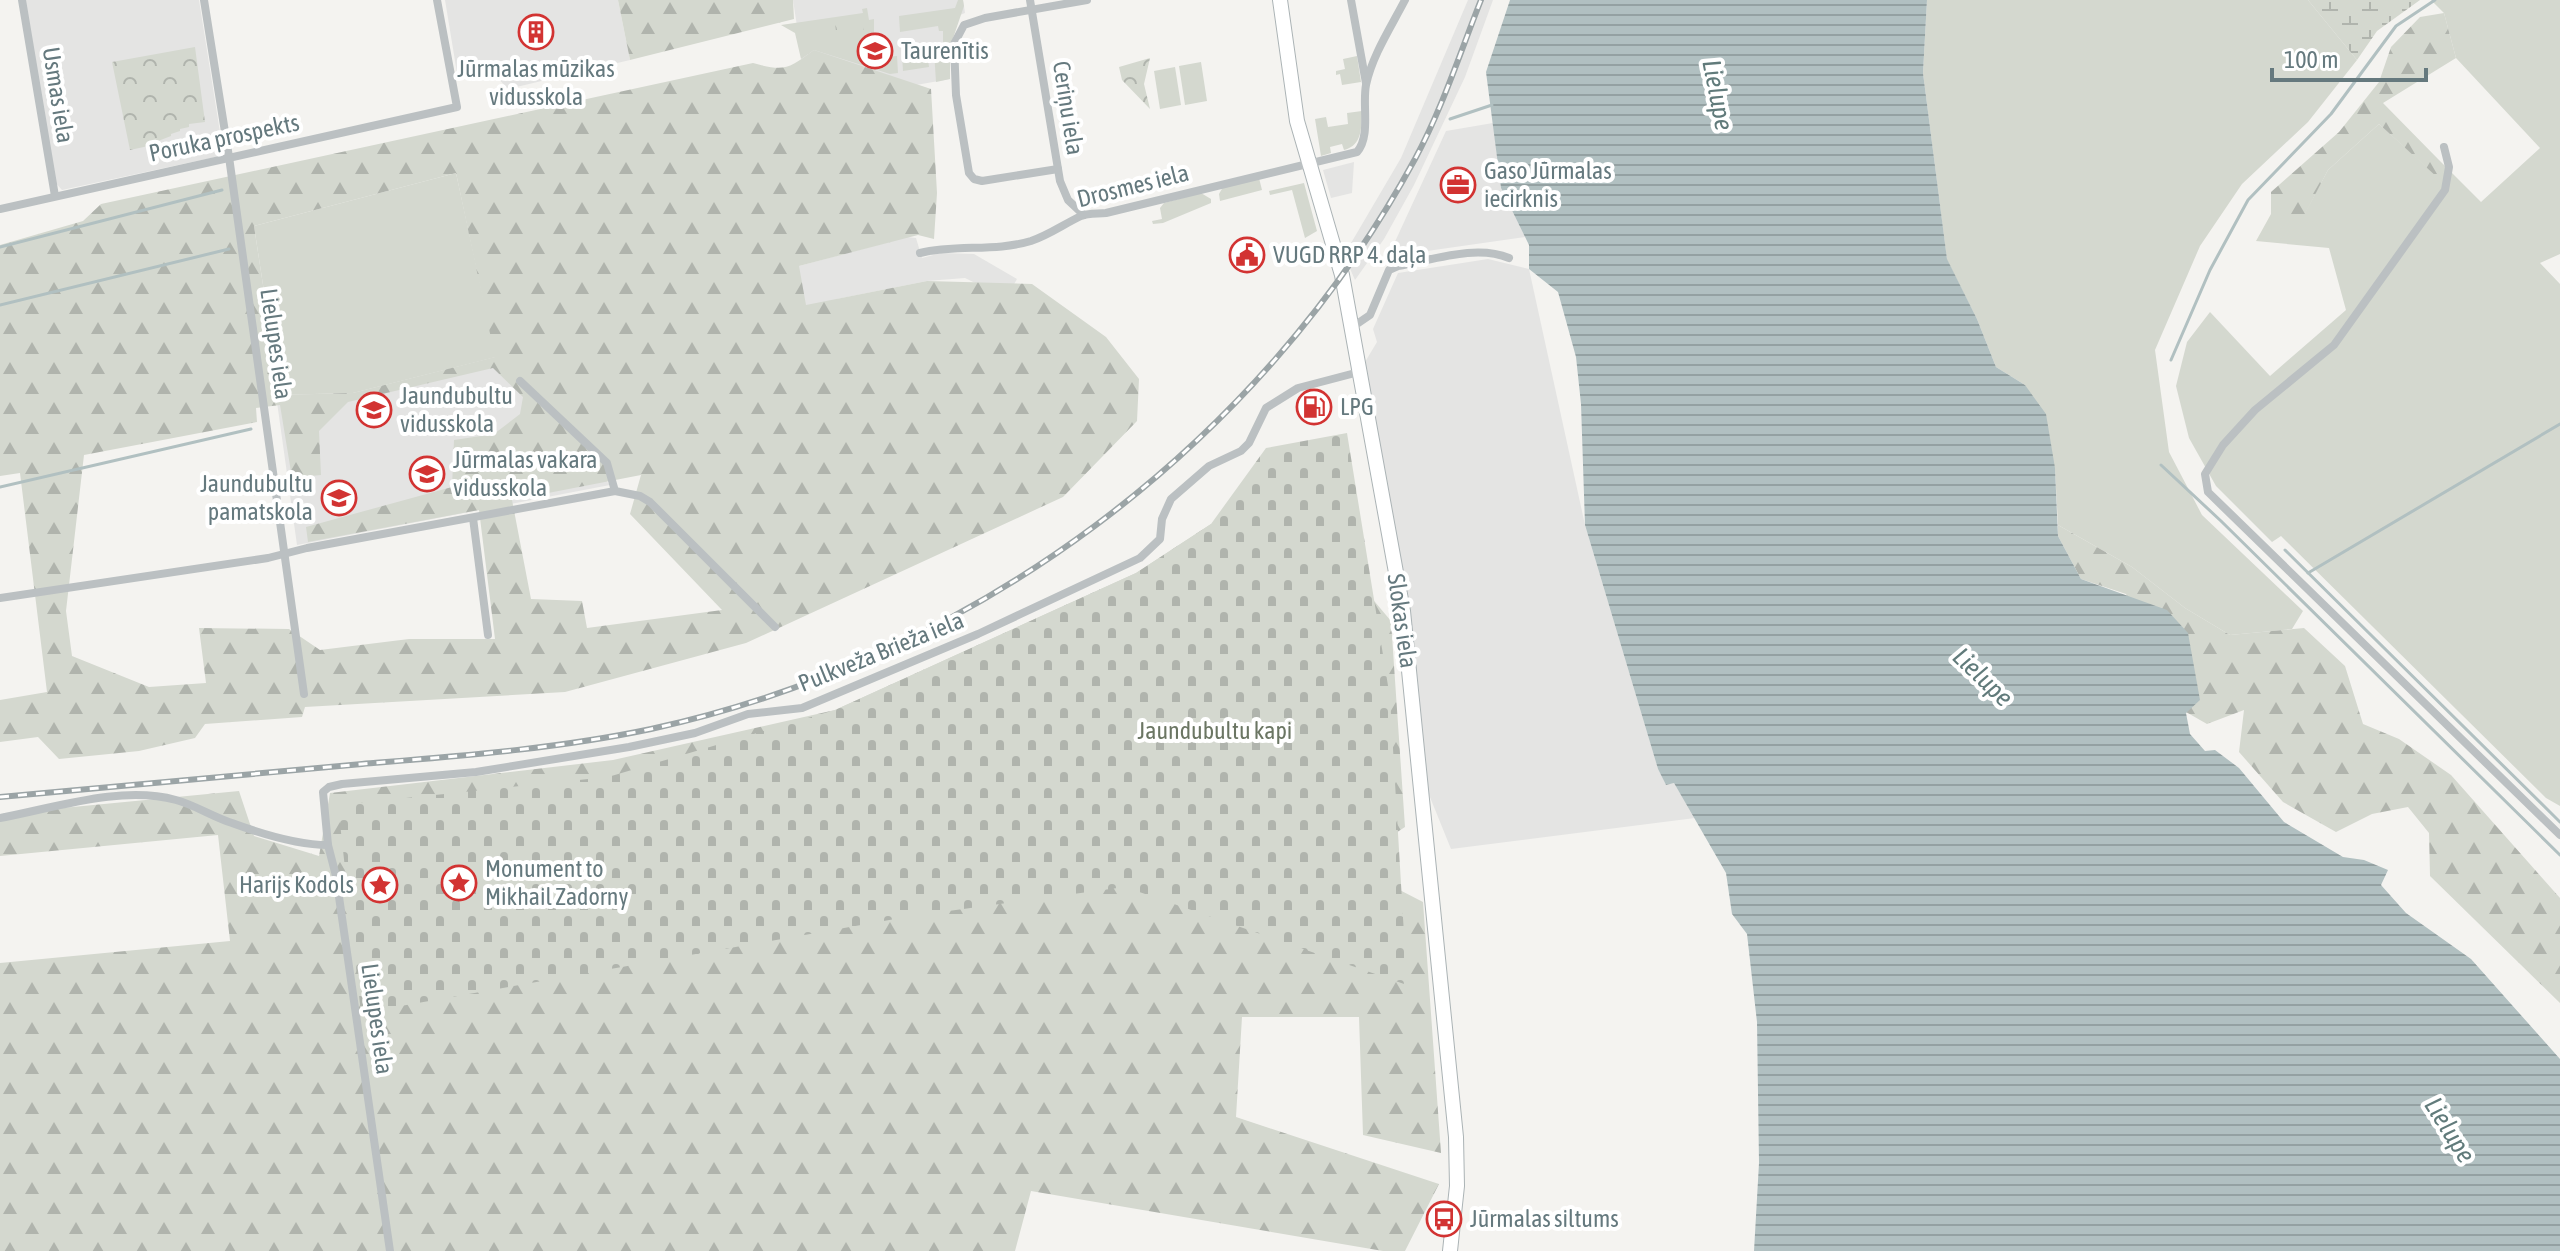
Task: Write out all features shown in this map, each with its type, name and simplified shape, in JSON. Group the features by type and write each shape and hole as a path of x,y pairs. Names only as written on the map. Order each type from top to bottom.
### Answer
{"main road":[{"name":"Slokas iela","path":"1280,0 1291,91 1308,163 1340,266 1406,631 1456,1137 1457,1186 1450,1251"}],"street":[{"name":"Usmas iela","path":"22,0 55,196"},
{"name":"Lielupes iela","path":"204,0 304,694"},
{"name":"Poruka prospekts","path":"0,209 457,107 437,0"},
{"path":"1058,169 982,181 974,179 969,173 956,95 954,44 964,25 985,18 1031,5 1087,0"},
{"path":"1351,0 1366,84"},
{"path":"1366,84 1379,50 1405,0"},
{"name":"Ceriņu iela","path":"1031,5 1064,194 1084,215"},
{"name":"Drosmes iela","path":"920,253 941,248 973,250 1029,241 1084,215 1106,213 1357,152 1363,141 1366,84"},
{"path":"2444,147 2449,167 2445,190 2334,345 2255,410 2223,445 2205,474 2208,492 2560,835"},
{"path":"1351,328 1370,315 1389,270 1398,266 1475,252 1495,252 1509,258"},
{"name":"Pulkveža Brieža iela","path":"323,792 342,784 476,772 629,747 695,733 748,714 802,708 832,697 978,634 1140,558 1160,539 1162,519 1171,499 1209,466 1241,451 1249,443 1266,408 1298,388 1359,372"},
{"path":"520,381 607,463 615,491"},
{"path":"0,598 284,555 615,491 640,496 650,502 775,627"},
{"path":"473,518 488,635"},
{"name":"Lielupes iela","path":"323,792 328,845 336,876 390,1251"},
{"path":"0,818 67,803 154,796 177,800 233,823 301,843 328,845"}],"shaded area":[{"path":"25,0 199,0 223,151 220,156 62,190 55,182"},
{"path":"445,0 618,0 630,60 508,89 492,72 458,79"},
{"name":"Taurenītis","path":"793,0 963,0 965,13 960,15 950,47 950,79 809,104"},
{"path":"1468,0 1493,0 1465,77 1414,185 1384,239 1355,280 1344,255 1401,158"},
{"path":"1493,123 1501,188 1525,237 1392,256 1393,246 1446,131"},
{"path":"1354,162 1352,193 1331,198 1323,170"},
{"path":"907,237 916,238 922,258 941,253 974,254 1017,279 1006,298 965,278 927,281 837,299 783,336 799,266"},
{"path":"1488,259 1529,269 1585,525 1658,769 1666,785 1674,783 1695,818 1451,849 1419,770 1406,631 1359,372 1377,342 1373,329 1398,273"},
{"path":"496,357 610,485 297,545 276,395 353,393"}],"green space":[{"path":"618,0 793,0 794,19 630,60"},
{"path":"958,0 963,0 964,6 950,47 950,79 936,82 934,51 943,50 943,31 939,31 938,26 900,32 899,16 955,8"},
{"path":"1927,0 2308,0 2357,60 2308,122 2242,184 2200,246 2155,350 2169,452 2202,515 2303,611 2292,629 2230,635 2185,608 2132,567 2058,525 2055,469 2025,385 1996,367 1977,319 1947,260 1923,73"},
{"path":"2308,0 2420,0 2377,31 2357,60"},
{"path":"2431,0 2560,0 2560,254 2540,263 2560,284 2560,806 2546,798 2281,536 2272,542 2216,486 2189,438 2176,386 2187,342 2210,312 2270,376 2346,310 2329,248 2256,241 2271,214 2305,213 2328,170 2379,124 2438,177 2438,159 2481,202 2540,148 2456,58 2444,13"},
{"path":"867,8 869,20 874,19 874,58 897,56 898,73 890,74 814,50 801,59 795,33 781,25 863,13 862,9"},
{"path":"2444,13 2456,58 2383,103 2438,159 2438,178 2379,124 2328,170 2305,214 2271,214 2271,192 2339,132 2379,82 2391,47 2420,17"},
{"path":"862,19 864,35 837,39 835,23"},
{"path":"195,47 205,122 189,124 189,127 153,145 130,150 112,62"},
{"path":"814,50 931,89 937,193 934,239 918,235 799,266 806,305 927,281 1032,284 1106,337 1139,379 1137,421 1063,497 746,643 565,692 305,707 302,717 205,724 195,738 139,751 59,759 38,737 0,742 0,700 47,692 20,473 0,476 0,245 83,221 101,204 753,63 786,67","holes":["456,173 495,357 353,393 277,395 254,226","493,368 523,397 520,414 494,434 454,440 452,487 306,527 308,542 479,510 495,639 409,639 320,650 289,629 199,628 206,683 149,687 72,656 66,611 84,455 257,422 256,408 280,405 292,478 321,475 319,431 348,402","641,475 630,514 722,610 587,628 582,601 531,599 512,500"]},
{"path":"927,51 929,67 903,71 902,55"},
{"path":"1357,56 1361,82 1342,85 1340,74 1336,75 1336,71 1345,69 1343,59"},
{"path":"1150,58 1144,84 1150,109 1122,80 1119,67"},
{"path":"1201,62 1207,101 1185,105 1179,66"},
{"path":"1175,67 1181,105 1160,109 1154,71"},
{"path":"1362,111 1360,135 1355,144 1344,150 1342,144 1330,147 1331,153 1321,156 1315,119 1326,117 1328,127 1348,124 1347,113"},
{"path":"456,173 496,357 353,393 276,395 274,357 254,226"},
{"path":"1259,178 1262,190 1220,201 1219,194 1223,187"},
{"path":"1304,183 1317,231 1305,238 1292,190 1270,195 1269,191"},
{"path":"1201,193 1211,199 1211,203 1163,223 1153,224 1152,221 1162,219 1160,208 1164,203"},
{"name":"Jaundubultu kapi","path":"1347,433 1390,698 1407,985 1125,887 912,916 361,1013 338,805 608,777 835,710 1136,573 1211,524 1266,448"},
{"path":"1211,524 1354,577 1391,621 1405,827 1382,842 1388,884 1423,902 1441,1153 1363,1135 1359,1017 1242,1017 1236,1117 1439,1184 1405,1251 1383,1251 1031,1191 1015,1251 0,1251 0,963 230,941 218,835 0,856 0,814 239,791 254,836 319,856 330,793 613,760 835,710 1136,573"},
{"path":"2058,525 2132,567 2185,608 2230,635 2304,628 2345,666 2363,724 2399,739 2451,775 2560,898 2560,1003 2430,876 2429,833 2408,807 2372,814 2336,832 2283,802 2239,752 2244,710 2207,724 2186,712 2126,594 2081,579 2058,536"}],"water":[{"name":"Lielupe","path":"1510,0 1927,0 1923,73 1947,259 1977,319 1996,367 2025,385 2046,414 2055,468 2058,536 2081,579 2167,610 2188,633 2200,700 2186,713 2190,734 2205,751 2215,750 2239,768 2284,822 2343,857 2364,860 2388,870 2381,885 2406,913 2471,959 2560,1059 2560,1251 1754,1251 1759,1163 1757,1022 1747,934 1732,914 1726,873 1674,783 1666,785 1658,769 1585,525 1581,404 1576,357 1558,292 1529,269 1529,245 1501,188 1486,72"}],"waterway":[{"path":"2171,360 2210,270 2248,200 2331,114 2396,26 2435,0"},
{"path":"1450,119 1492,105"},
{"path":"0,247 222,190"},
{"path":"0,305 229,249"},
{"path":"2308,573 2560,424"},
{"path":"0,487 251,429"},
{"path":"2161,465 2560,855"},
{"path":"2285,550 2560,822"}],"railway":[{"path":"0,797 507,751 651,729 770,696 884,651 992,594 1094,526 1189,448 1275,360 1350,264 1415,159 1442,101 1481,0"}],"place":[{"name":"Jūrmalas mūzikas vidusskola","path":"536,32"},
{"name":"Taurenītis","path":"875,51"},
{"name":"Gaso Jūrmalas iecirknis","path":"1458,185"},
{"name":"VUGD RRP 4. daļa","path":"1247,255"},
{"name":"LPG","path":"1314,407"},
{"name":"Jaundubultu vidusskola","path":"374,410"},
{"name":"Jūrmalas vakara vidusskola","path":"427,474"},
{"name":"Jaundubultu pamatskola","path":"339,498"},
{"name":"Monument to Mikhail Zadorny","path":"459,883"},
{"name":"Harijs Kodols","path":"380,885"},
{"name":"Jūrmalas siltums","path":"1444,1219"}]}
